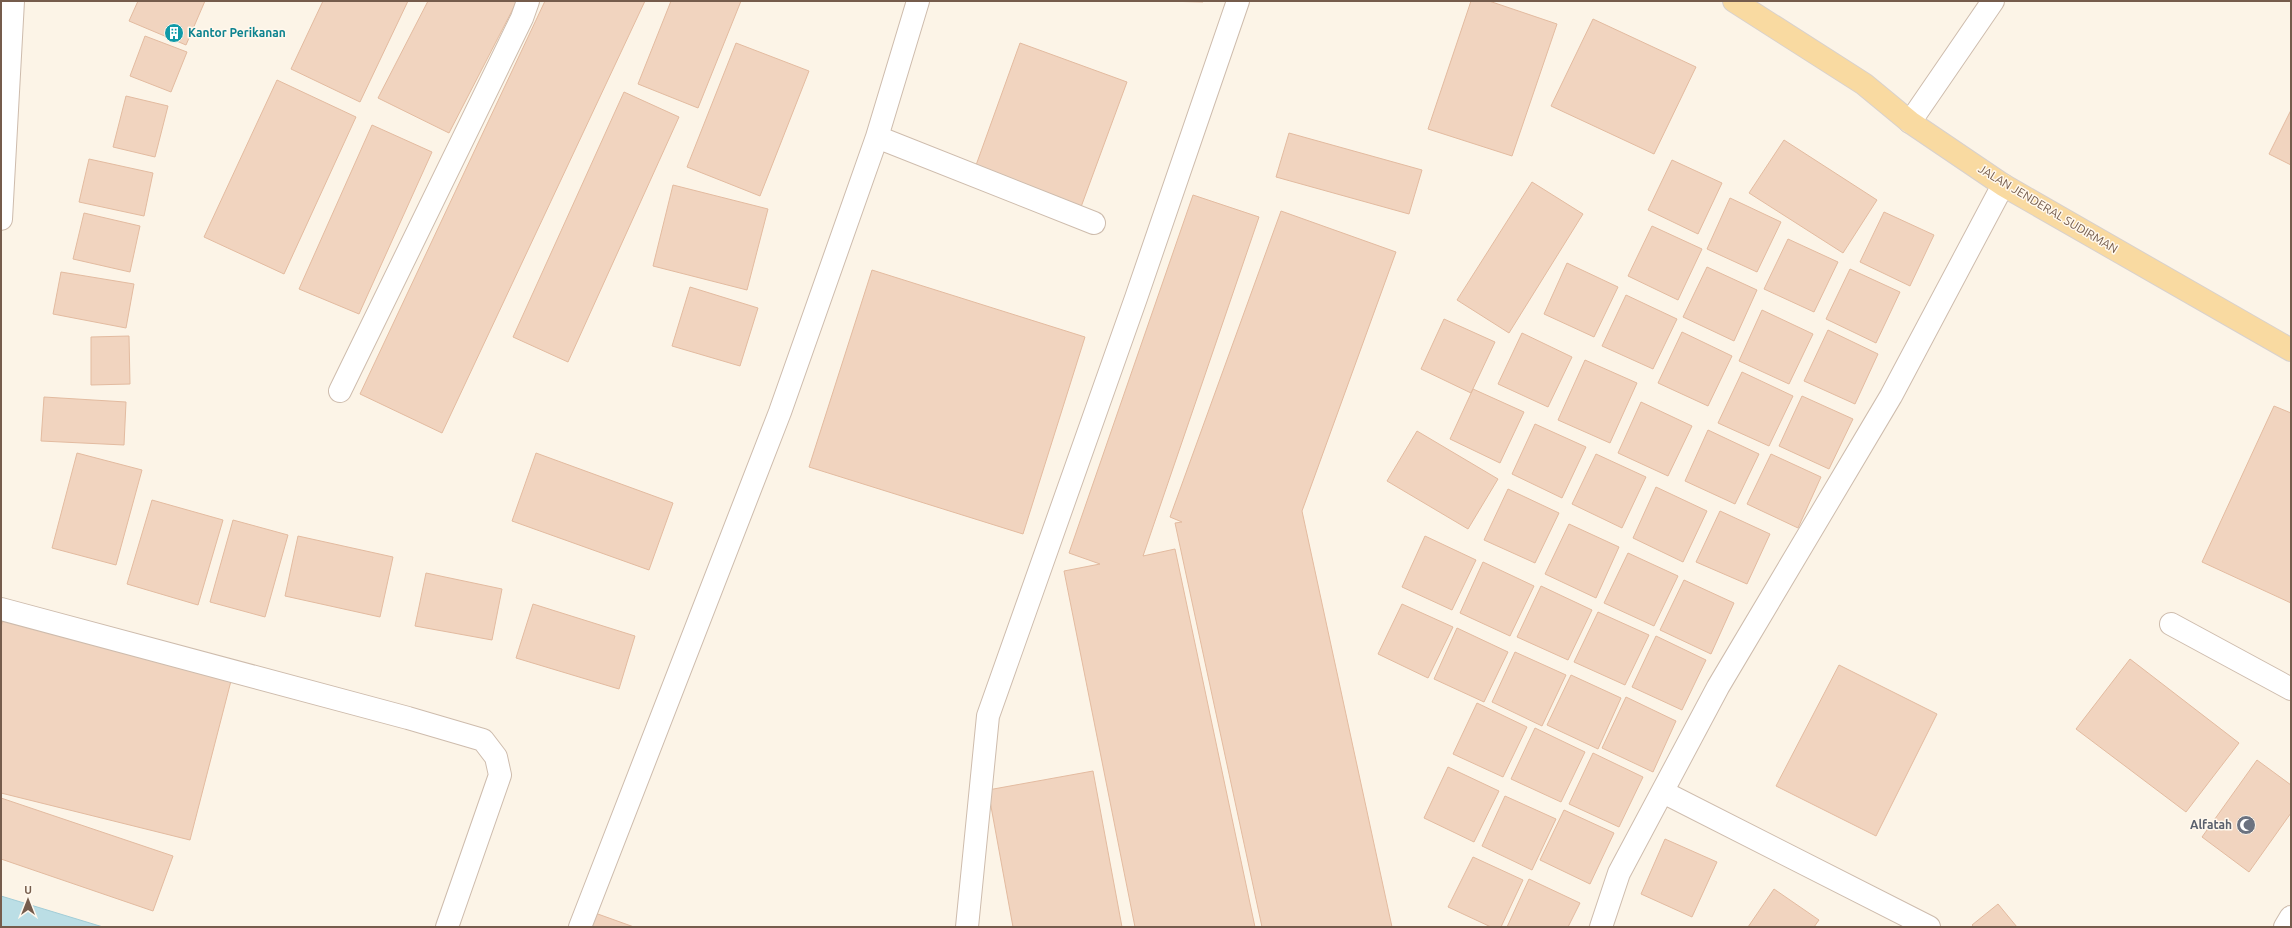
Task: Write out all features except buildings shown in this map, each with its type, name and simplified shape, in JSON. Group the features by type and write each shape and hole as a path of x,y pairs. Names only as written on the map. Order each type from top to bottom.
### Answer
{"main road":[{"name":"JALAN JENDERAL SUDIRMAN","path":"1734,1 1864,84 1910,122 2003,185 2291,350"}],"street":[{"path":"1,219 13,1"},
{"path":"340,391 522,18 528,1"},
{"path":"580,927 780,412 877,137 918,1"},
{"path":"967,927 988,716 1133,306 1238,1"},
{"path":"1910,122 1993,1"},
{"path":"877,137 1094,223"},
{"path":"1601,927 1620,873 1718,687 1891,396 2003,185"},
{"path":"1,609 400,716 483,740 496,757 500,775 447,927"},
{"path":"2171,624 2291,689"},
{"path":"1663,792 1930,927"},
{"path":"2285,927 2291,917"}],"water":[{"path":"1,896 103,927 1,927"}],"place":[{"name":"Kantor Perikanan","path":"174,33"},
{"name":"Alfatah","path":"2246,825"}]}
